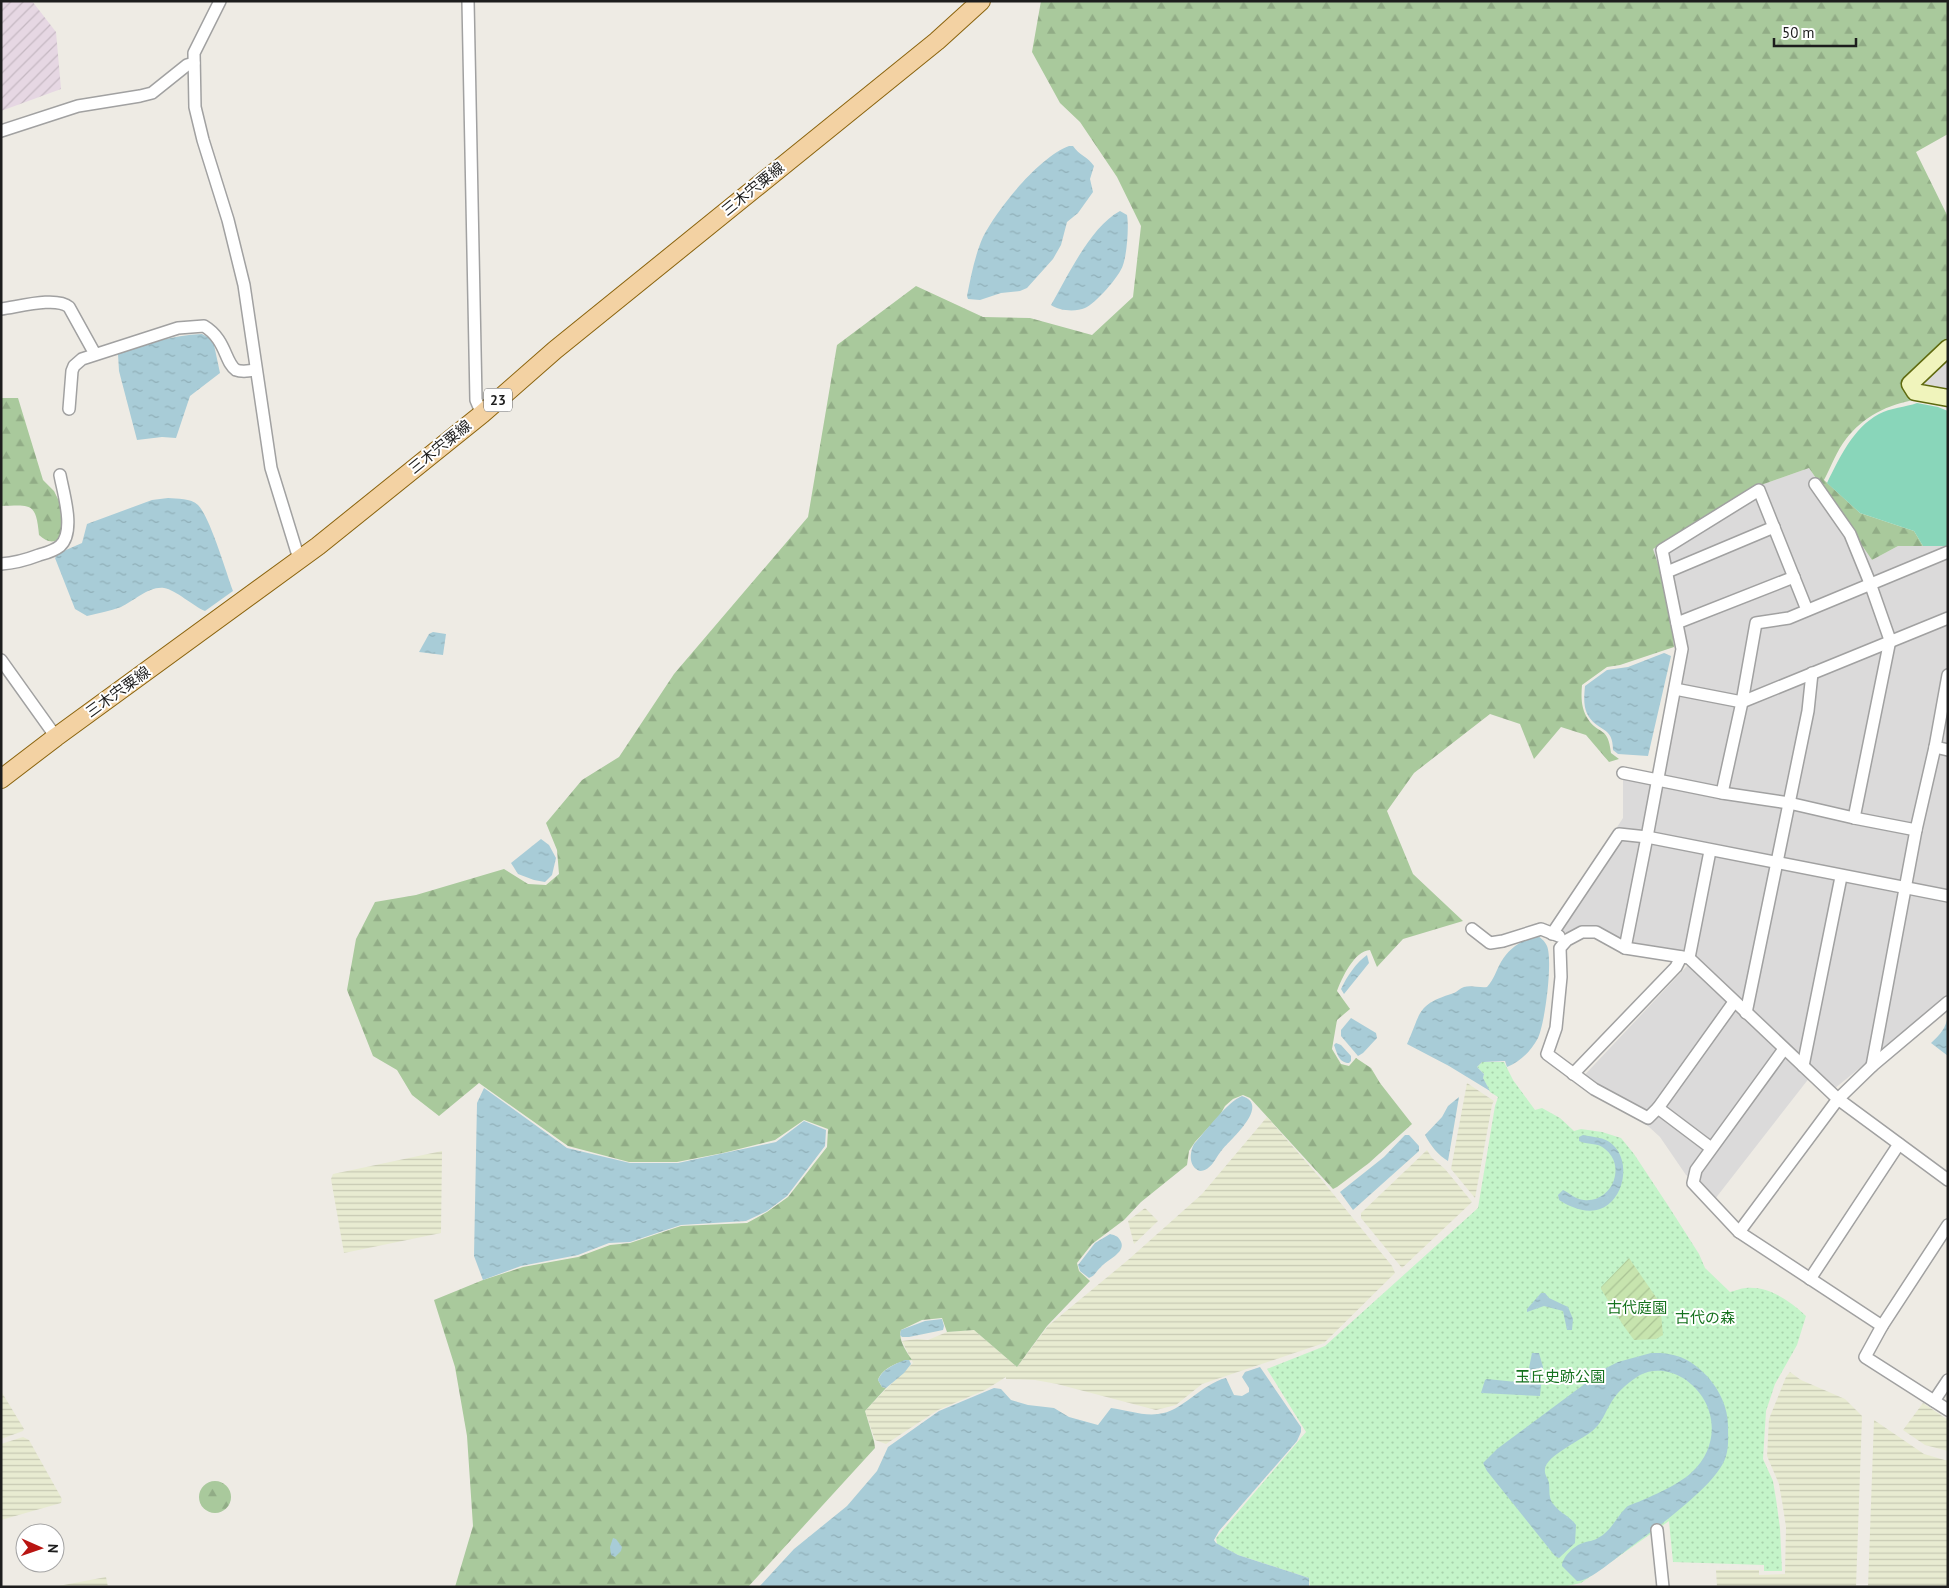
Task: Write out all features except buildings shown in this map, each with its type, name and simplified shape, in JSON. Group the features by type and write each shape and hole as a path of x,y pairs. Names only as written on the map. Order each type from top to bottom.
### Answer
{"main road":[{"name":"三木宍粟線","path":"1,779 299,559 482,414 555,350 937,41 978,2"}],"street":[{"path":"220,1 194,53 196,107 203,140 228,220 244,285 270,468 299,559"},
{"path":"468,1 476,400 482,414"},
{"path":"1,131 78,106 152,93 187,65 194,63"},
{"path":"1,309 45,303 60,302 65,304 69,307 95,354"},
{"path":"69,408 74,366 82,359 178,328 204,326 218,336 230,364 234,368 238,371 256,370"},
{"path":"1948,348 1910,384 1915,392 1948,398"},
{"path":"1,564 18,562 51,551 64,541 68,532 67,515 60,475"},
{"path":"1815,484 1850,534 1890,640 1854,818"},
{"path":"1625,948 1682,649 1662,550 1759,490 1807,610"},
{"path":"1667,572 1774,527"},
{"path":"1722,793 1742,702 1756,623 1789,618 1948,552"},
{"path":"1677,623 1794,577"},
{"path":"1675,689 1742,702 1890,640 1948,618"},
{"path":"1,660 56,737"},
{"path":"1746,1013 1808,711 1812,673"},
{"path":"1872,1066 1916,830 1935,747 1948,675"},
{"path":"1935,747 1948,750"},
{"path":"1623,773 1722,793 1789,803 1916,830"},
{"path":"1552,934 1619,834 1948,896"},
{"path":"1573,1074 1685,958 1710,851"},
{"path":"1803,1066 1841,877"},
{"path":"1472,929 1490,943 1503,941 1541,929 1567,940"},
{"path":"1734,1002 1658,1108 1648,1118 1594,1090 1547,1054 1556,1028 1561,977 1560,948 1567,940 1582,932 1596,932 1625,948 1685,958 1734,1002 1746,1013 1838,1099 1948,1180"},
{"path":"1739,1232 1838,1099 1872,1066 1948,1002"},
{"path":"1784,1049 1696,1170 1693,1183 1739,1232 1882,1326"},
{"path":"1658,1108 1711,1148"},
{"path":"1810,1279 1899,1144"},
{"path":"1948,1225 1882,1326 1865,1357 1948,1410"},
{"path":"1934,1401 1948,1380"},
{"path":"1657,1530 1663,1587"}],"shaded area":[{"path":"1,1 32,1 56,32 61,89 1,111"},
{"path":"1948,353 1948,395 1920,390 1916,382"},
{"path":"1809,468 1872,560 1898,546 1948,546 1948,996 1834,1089 1695,958 1631,944 1683,648 1653,549 1761,485"},
{"path":"1623,777 1653,782 1622,940 1551,929 1623,818"},
{"path":"1688,965 1744,1014 1810,1077 1715,1199 1698,1182 1686,1175 1660,1137 1648,1126 1578,1082"}],"green space":[{"path":"1041,1 1948,1 1948,134 1916,152 1948,217 1948,349 1914,386 1915,400 1886,408 1868,418 1853,431 1840,448 1824,480 1860,513 1914,531 1923,546 1898,546 1872,560 1809,468 1761,485 1653,549 1669,597 1674,647 1620,665 1607,667 1582,685 1582,703 1586,715 1592,724 1608,738 1611,753 1619,759 1609,762 1586,735 1561,727 1534,759 1520,724 1490,714 1414,773 1387,811 1413,874 1463,921 1403,939 1377,967 1370,950 1364,952 1349,966 1342,979 1337,991 1350,1009 1337,1020 1332,1049 1341,1064 1349,1066 1356,1058 1371,1068 1380,1083 1412,1124 1369,1163 1337,1187 1333,1189 1250,1098 1243,1095 1233,1099 1195,1142 1189,1151 1187,1165 1141,1202 1124,1220 1092,1244 1077,1263 1079,1271 1090,1281 1047,1326 1017,1367 974,1330 947,1332 942,1318 922,1320 901,1330 902,1342 912,1360 897,1364 883,1372 878,1380 882,1387 886,1388 865,1411 875,1448 748,1587 455,1587 473,1526 467,1436 455,1367 434,1300 483,1280 523,1267 578,1257 610,1245 630,1243 681,1226 747,1223 788,1197 827,1147 828,1129 804,1120 775,1140 723,1153 677,1162 629,1162 568,1146 479,1083 439,1116 412,1095 397,1070 373,1056 347,990 356,939 375,902 416,895 504,869 528,884 546,885 559,874 557,850 546,823 582,780 619,757 674,674 808,517 837,345 916,286 983,317 1030,318 1092,335 1133,297 1141,226 1117,177 1080,122 1060,103 1032,52"},
{"path":"1,398 18,398 43,480 54,491 60,503 62,531 59,540 48,541 39,535 36,516 30,508 19,505 1,506"},
{"path":"1917,403 1948,411 1948,546 1923,546 1914,531 1860,513 1827,483 1848,444 1862,427 1883,412"},
{"name":"玉丘史跡公園","path":"1482,1062 1504,1062 1513,1080 1535,1110 1542,1108 1560,1118 1574,1131 1581,1129 1602,1132 1621,1138 1634,1154 1669,1207 1699,1254 1705,1268 1730,1292 1744,1288 1763,1289 1786,1300 1806,1316 1797,1345 1775,1384 1766,1411 1763,1459 1773,1481 1780,1528 1782,1571 1764,1571 1764,1565 1673,1562 1669,1521 1581,1583 1563,1587 1310,1587 1309,1578 1238,1555 1217,1544 1216,1538 1306,1432 1267,1369 1325,1346 1478,1208 1498,1097 1490,1092 1483,1078 1484,1074 1477,1067"},
{"path":"1467,1083 1494,1101 1475,1198 1451,1169"},
{"path":"1267,1117 1321,1179 1392,1266 1395,1273 1324,1343 1202,1384 1176,1405 1156,1410 1057,1384 1035,1380 1006,1379 1006,1377 985,1390 938,1410 886,1444 875,1440 865,1411 913,1363 902,1341 928,1340 947,1332 974,1330 1017,1367 1048,1326 1128,1260 1202,1194"},
{"path":"1427,1150 1472,1202 1402,1268 1361,1218 1361,1213"},
{"path":"442,1151 441,1233 344,1253 331,1179 333,1174"},
{"path":"1145,1208 1158,1221 1134,1244 1128,1221"},
{"name":"古代庭園","path":"1629,1258 1660,1303 1663,1335 1656,1339 1634,1340 1601,1289"},
{"path":"1790,1372 1801,1380 1845,1399 1862,1416 1856,1587 1717,1587 1716,1570 1759,1570 1759,1575 1785,1574 1786,1527 1783,1507 1779,1484 1767,1456 1769,1419 1786,1377"},
{"path":"1,1391 24,1429 1,1439"},
{"path":"1923,1403 1948,1420 1948,1451 1925,1445 1903,1430"},
{"path":"1874,1420 1924,1454 1948,1461 1948,1587 1868,1587"},
{"path":"23,1437 29,1440 62,1499 61,1503 1,1520 1,1444"},
{"path":"215,1481 221,1482 226,1486 230,1491 230,1503 226,1508 221,1512 215,1513 209,1512 204,1508 200,1503 199,1497 200,1491 204,1486 209,1482"},
{"path":"106,1577 108,1587 53,1587"}],"water":[{"path":"1073,146 1094,166 1090,179 1093,192 1078,213 1067,222 1061,245 1053,259 1027,288 1020,291 1001,293 980,300 968,299 975,258 989,226 1008,199 1032,172 1057,152"},
{"path":"1120,211 1127,215 1128,233 1124,260 1117,276 1101,296 1085,308 1068,310 1058,309 1051,305 1089,240 1109,218"},
{"path":"202,334 213,340 220,373 190,396 176,438 162,437 137,440 119,371 118,354 180,336"},
{"path":"168,498 192,501 203,511 213,532 233,591 205,611 169,589 164,588 153,589 121,607 87,616 75,609 55,558 59,553 82,543 87,524 152,500"},
{"path":"433,632 446,634 443,655 419,652 429,634"},
{"path":"1664,653 1671,656 1648,756 1618,754 1613,750 1611,737 1608,733 1593,722 1587,714 1584,702 1585,686 1607,670 1628,667"},
{"path":"541,839 549,845 556,858 552,875 545,882 518,874 511,863"},
{"path":"1536,935 1545,942 1549,954 1547,992 1541,1030 1529,1051 1512,1065 1507,1067 1505,1061 1482,1062 1477,1067 1484,1074 1483,1078 1490,1091 1449,1066 1407,1044 1418,1017 1426,1006 1464,987 1487,987 1508,953 1520,942"},
{"path":"1367,955 1369,963 1344,994 1341,989 1346,979"},
{"path":"1948,1015 1948,1056 1931,1043 1938,1037 1946,1024"},
{"path":"1351,1018 1376,1033 1377,1038 1358,1056 1341,1036 1341,1030"},
{"path":"1336,1043 1341,1045 1351,1056 1349,1063 1346,1063 1339,1057 1334,1045"},
{"path":"484,1088 567,1148 630,1163 678,1163 776,1142 804,1121 826,1130 825,1146 787,1196 767,1211 746,1221 681,1225 630,1242 609,1243 578,1255 521,1266 483,1280 474,1256 477,1103"},
{"path":"1242,1096 1250,1100 1252,1107 1251,1114 1246,1122 1208,1168 1200,1171 1196,1169 1191,1160 1194,1144 1223,1110"},
{"path":"1459,1097 1448,1161 1435,1150 1425,1135 1442,1117 1448,1106"},
{"path":"1405,1135 1409,1135 1419,1146 1419,1151 1353,1210 1340,1192 1384,1157"},
{"path":"1583,1135 1602,1139 1612,1144 1622,1160 1623,1170 1620,1189 1615,1198 1608,1205 1600,1209 1589,1211 1573,1207 1559,1200 1558,1195 1563,1190 1584,1200 1594,1199 1602,1196 1609,1190 1613,1182 1615,1165 1612,1156 1602,1147 1579,1141 1579,1137"},
{"path":"1110,1234 1119,1239 1122,1244 1121,1248 1116,1255 1089,1278 1080,1271 1078,1265 1095,1243"},
{"path":"1541,1293 1545,1293 1549,1298 1568,1307 1573,1319 1572,1330 1567,1330 1563,1311 1544,1306 1527,1312 1527,1309"},
{"path":"942,1319 943,1330 909,1337 902,1337 900,1335 901,1330 925,1321"},
{"path":"1532,1353 1539,1353 1543,1367 1540,1396 1481,1393 1487,1379 1526,1383"},
{"path":"1651,1353 1676,1355 1689,1361 1712,1382 1720,1394 1727,1413 1728,1449 1726,1456 1721,1468 1711,1480 1668,1519 1603,1568 1588,1578 1577,1581 1562,1566 1564,1559 1573,1549 1580,1544 1595,1540 1603,1535 1628,1506 1671,1487 1692,1472 1702,1461 1708,1449 1711,1436 1709,1410 1703,1398 1694,1387 1678,1375 1650,1371 1640,1375 1628,1383 1612,1401 1595,1429 1551,1459 1545,1471 1551,1500 1556,1508 1576,1525 1575,1543 1559,1558 1555,1556 1487,1471 1483,1463 1497,1449 1606,1368 1618,1362"},
{"path":"909,1360 911,1364 904,1373 886,1388 882,1387 878,1380 882,1373 889,1367"},
{"path":"1260,1367 1301,1427 1301,1432 1297,1441 1219,1531 1214,1540 1238,1555 1309,1578 1309,1587 759,1587 794,1549 847,1506 877,1471 888,1447 939,1411 994,1388 1001,1389 1011,1400 1028,1405 1054,1408 1069,1417 1098,1425 1111,1408 1146,1414 1167,1412 1208,1386 1226,1378 1234,1395 1242,1396 1249,1392 1249,1388 1242,1377 1245,1372"},
{"path":"613,1538 622,1547 615,1557 611,1555 610,1547"}],"park label":[{"name":"古代の森","path":"1705,1318"}]}
